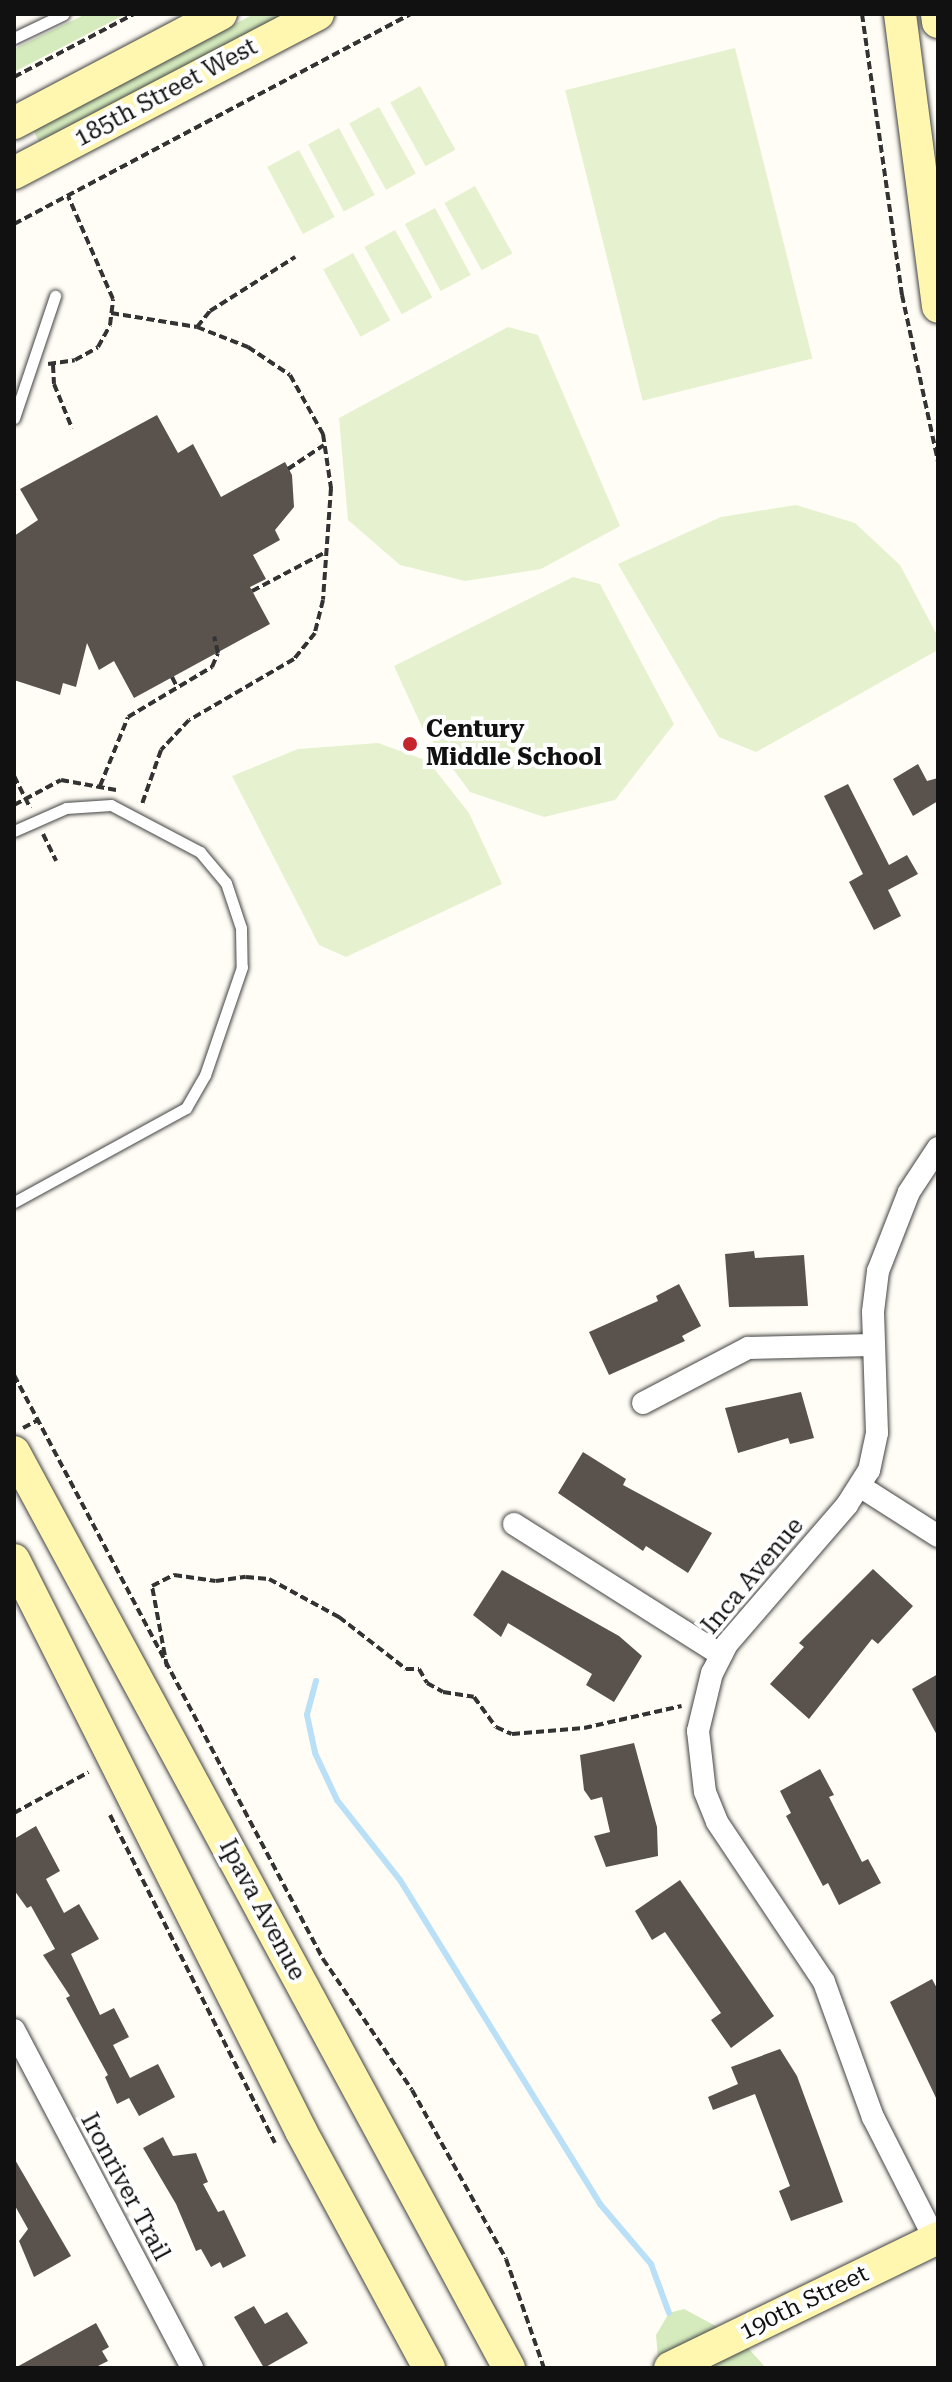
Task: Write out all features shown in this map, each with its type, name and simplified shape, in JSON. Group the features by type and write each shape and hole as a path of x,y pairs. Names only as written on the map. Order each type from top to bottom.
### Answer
{"street":[{"name":"185th Street West","path":"14,123 221,14"},
{"name":"185th Street West","path":"14,173 318,14"},
{"path":"900,14 938,307"},
{"path":"937,14 938,22"},
{"name":"Inca Avenue","path":"937,2241 873,2117 824,1982 717,1822 700,1764 702,1710 721,1655 745,1619 861,1487 877,1433 872,1345 878,1271 889,1232 938,1148"},
{"path":"643,1403 748,1348 872,1345"},
{"name":"Ipava Avenue","path":"14,1452 509,2368"},
{"path":"861,1487 938,1536"},
{"path":"514,1524 721,1655"},
{"path":"14,1560 294,2117 429,2368"},
{"name":"Ironriver Trail","path":"14,2030 192,2368"},
{"name":"190th Street","path":"670,2368 937,2241"}],"lane":[{"path":"14,38 64,14"},
{"path":"14,418 55,296"},
{"path":"14,831 66,808 111,805 200,852 226,883 242,941 242,967 205,1075 186,1108 14,1202"}],"path":[{"path":"14,77 134,14"},
{"path":"14,224 410,14"},
{"path":"862,14 902,295 938,462"},
{"path":"33,361 53,365 98,347 111,313 113,299 68,196"},
{"path":"197,327 210,311 295,257"},
{"path":"111,313 197,327 248,347 290,375 324,445 331,488 315,633 294,659 189,720 161,750 140,810 131,802"},
{"path":"53,365 54,384 72,428"},
{"path":"288,469 324,445"},
{"path":"252,591 326,552"},
{"path":"100,786 128,717 212,667 218,653 214,636"},
{"path":"172,677 177,687"},
{"path":"14,805 61,780 100,786 122,795"},
{"path":"14,1375 168,1674 323,1959 412,2090 506,2259 544,2368"},
{"path":"14,1432 38,1420"},
{"path":"168,1674 152,1586 174,1575 216,1581 246,1577 269,1579 339,1617 406,1669 419,1669 427,1683 443,1692 474,1697 496,1727 512,1734 584,1728 676,1705 702,1710"},
{"path":"14,1813 89,1772"}],"green space":[{"path":"86,14 126,14 14,72 14,49"},
{"path":"254,14 287,14 39,142 33,129"},
{"path":"735,48 812,358 643,401 565,90"},
{"path":"420,86 455,150 426,166 390,102"},
{"path":"379,107 416,173 386,190 349,123"},
{"path":"339,128 375,195 344,212 308,144"},
{"path":"299,150 335,217 303,234 267,167"},
{"path":"475,186 512,253 482,270 444,203"},
{"path":"435,208 471,275 441,291 405,224"},
{"path":"395,230 432,297 402,314 364,247"},
{"path":"353,253 390,320 361,337 323,269"},
{"path":"508,327 538,335 620,526 541,569 465,581 400,565 348,520 339,418"},
{"path":"796,505 855,523 900,565 938,637 938,650 756,752 719,737 618,564 721,517"},
{"path":"573,577 600,584 674,724 615,800 544,817 470,792 422,727 394,666"},
{"path":"378,743 428,761 469,813 502,884 346,957 319,945 232,776 298,749"},
{"path":"684,2309 740,2339 766,2368 659,2368 656,2335 669,2313"}],"building":[{"path":"157,415 178,453 193,444 221,497 285,462 292,475 294,507 275,530 280,540 253,555 266,579 250,587 270,624 134,698 114,661 99,670 87,643 76,687 63,683 60,695 14,680 14,536 38,520 20,489"},
{"path":"918,764 927,781 938,778 938,801 913,816 893,779"},
{"path":"848,784 889,865 907,855 918,874 888,890 901,916 874,930 849,882 863,874 824,796"},
{"path":"754,1251 755,1258 804,1255 808,1306 729,1307 725,1254"},
{"path":"679,1284 701,1326 682,1336 685,1341 609,1375 589,1332 658,1301 656,1296"},
{"path":"801,1392 814,1438 790,1444 788,1438 738,1453 725,1408"},
{"path":"583,1452 626,1479 623,1485 712,1533 688,1573 646,1546 643,1551 558,1493"},
{"path":"873,1569 913,1606 878,1644 872,1639 809,1719 770,1684 804,1647 799,1643"},
{"path":"502,1570 619,1636 642,1656 614,1702 586,1685 592,1674 508,1623 501,1637 473,1615"},
{"path":"938,1674 938,1737 912,1689"},
{"path":"634,1743 657,1827 658,1856 606,1867 594,1836 610,1832 602,1797 591,1800 584,1790 580,1755"},
{"path":"820,1769 834,1795 829,1797 862,1862 868,1859 881,1883 839,1905 828,1883 823,1886 786,1816 791,1813 780,1791"},
{"path":"36,1826 60,1871 46,1879 64,1913 79,1904 99,1939 71,1954 100,2015 114,2008 129,2037 113,2045 130,2078 158,2064 175,2097 139,2116 129,2098 117,2104 105,2077 108,2075 66,1998 70,1996 43,1955 55,1949 31,1906 27,1908 14,1890 14,1839"},
{"path":"680,1880 774,2016 731,2048 711,2020 721,2013 665,1932 652,1940 635,1911"},
{"path":"932,1979 938,1990 938,2102 890,2002"},
{"path":"780,2049 797,2076 843,2202 791,2221 779,2191 790,2186 755,2094 713,2110 708,2097 738,2084 731,2067"},
{"path":"163,2137 173,2156 196,2153 208,2182 203,2184 218,2212 224,2210 246,2256 223,2268 220,2262 211,2267 201,2249 196,2251 176,2204 143,2148"},
{"path":"14,2158 71,2256 34,2277 19,2241 28,2229 14,2204"},
{"path":"254,2306 265,2324 287,2312 308,2343 264,2368 234,2317"},
{"path":"96,2323 109,2347 102,2351 108,2361 94,2368 15,2368"}],"waterway":[{"path":"316,1681 307,1715 315,1753 337,1800 400,1880 600,2204 651,2264 669,2313"}],"place":[{"name":"Century Middle School","path":"410,744"}]}
